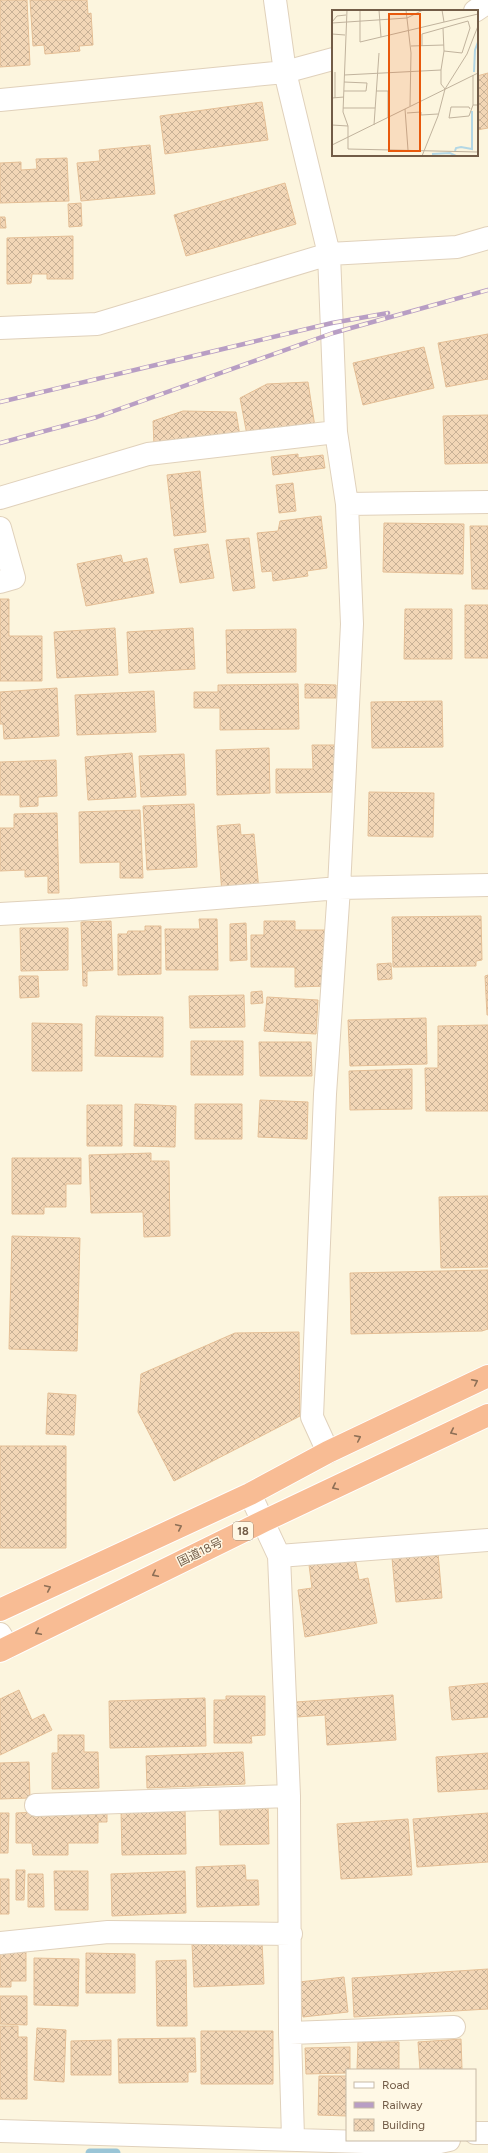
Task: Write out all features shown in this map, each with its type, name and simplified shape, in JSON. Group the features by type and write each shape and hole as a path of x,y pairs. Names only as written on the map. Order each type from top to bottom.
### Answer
{"highway":[{"path":"0,1610 250,1494 328,1452 488,1376"},
{"name":"国道18号","path":"3,1644 488,1415"}],"street":[{"path":"275,0 285,72 329,254 336,432 347,504 352,624 339,888 325,1094 312,1418 328,1452"},
{"path":"476,10 488,2"},
{"path":"0,100 285,72 332,59"},
{"path":"0,328 97,324 329,254 457,247 488,238"},
{"path":"0,498 148,454 336,432"},
{"path":"347,504 488,502"},
{"path":"0,528 14,578 0,582"},
{"path":"0,914 71,910 339,888 488,885"},
{"path":"250,1494 264,1521 279,1556 289,1796 291,1934 290,2033 293,2138"},
{"path":"279,1556 488,1540"},
{"path":"36,1805 289,1796"},
{"path":"0,1943 108,1932 291,1934"},
{"path":"290,2033 454,2027"},
{"path":"0,2131 346,2140"},
{"path":"476,2133 488,2133"},
{"path":"362,2141 431,2144 444,2141"}],"building":[{"path":"0,0 27,0 30,65 0,67"},
{"path":"30,0 87,0 88,14 91,13 93,45 79,46 80,51 45,54 44,45 33,46"},
{"path":"488,73 488,128 478,130 478,76"},
{"path":"262,102 268,140 165,154 160,116"},
{"path":"150,145 155,194 81,201 77,163 100,161 99,150"},
{"path":"67,158 69,201 0,203 0,163 21,162 21,170 37,169 36,159"},
{"path":"285,183 296,224 186,256 174,215"},
{"path":"81,203 82,226 69,227 68,204"},
{"path":"0,217 5,217 6,228 0,228"},
{"path":"73,236 73,279 47,279 47,274 32,274 31,283 7,284 7,238"},
{"path":"488,334 488,379 446,387 438,343"},
{"path":"424,347 434,388 363,405 353,363"},
{"path":"308,382 315,427 247,435 240,398 267,384"},
{"path":"183,411 236,412 240,436 154,446 153,421"},
{"path":"488,415 488,463 445,464 443,416"},
{"path":"298,454 298,458 323,455 325,468 273,475 271,457"},
{"path":"200,471 206,532 174,536 167,475"},
{"path":"293,483 296,511 279,513 276,485"},
{"path":"321,516 327,568 307,571 308,576 273,581 272,571 262,572 257,533 278,531 280,521"},
{"path":"384,523 464,524 463,574 383,572"},
{"path":"470,526 488,526 488,589 472,589"},
{"path":"249,538 255,588 233,591 226,540"},
{"path":"208,544 214,578 180,583 174,549"},
{"path":"121,555 123,563 147,558 154,593 86,606 77,564"},
{"path":"0,599 9,599 9,636 42,636 42,681 0,681"},
{"path":"465,605 488,605 488,658 465,658"},
{"path":"405,609 452,609 452,659 404,659"},
{"path":"115,628 118,675 57,678 54,632"},
{"path":"193,628 195,669 129,673 127,632"},
{"path":"296,629 296,672 227,673 226,630"},
{"path":"298,684 299,729 220,730 220,708 194,708 194,692 218,692 218,685"},
{"path":"305,684 336,685 336,698 305,698"},
{"path":"57,688 59,736 4,739 3,724 0,724 0,692"},
{"path":"154,691 156,732 77,735 75,695"},
{"path":"442,701 443,747 372,748 371,702"},
{"path":"312,745 336,745 336,792 276,793 276,769 313,769"},
{"path":"269,748 270,793 217,795 216,750"},
{"path":"132,753 136,797 88,800 85,757"},
{"path":"184,754 186,795 141,797 139,756"},
{"path":"56,760 57,796 38,797 38,806 20,807 20,795 0,795 0,762"},
{"path":"369,792 434,793 433,837 368,836"},
{"path":"194,804 197,867 147,870 143,806"},
{"path":"140,810 143,878 120,878 120,862 80,863 79,812"},
{"path":"57,813 59,893 48,893 48,876 25,877 25,870 0,871 0,828 14,828 14,814"},
{"path":"240,824 241,835 254,834 259,891 222,894 217,826"},
{"path":"481,916 482,960 476,961 476,966 393,967 392,917"},
{"path":"199,919 217,919 218,970 166,970 165,929 200,929"},
{"path":"111,921 113,970 87,971 87,986 83,986 81,922"},
{"path":"264,921 295,921 295,930 327,930 327,986 295,987 295,967 251,967 251,935 264,935"},
{"path":"246,923 247,960 230,961 230,924"},
{"path":"145,926 161,926 161,974 118,975 118,934 127,934 128,931 145,931"},
{"path":"20,928 68,928 68,970 21,971"},
{"path":"391,963 392,979 378,980 377,964"},
{"path":"488,975 488,1015 487,1015 485,976"},
{"path":"19,976 38,976 39,997 20,998"},
{"path":"262,991 263,1003 251,1004 251,992"},
{"path":"244,995 245,1027 190,1028 189,996"},
{"path":"267,997 318,1000 316,1034 264,1031"},
{"path":"96,1016 163,1017 163,1057 95,1056"},
{"path":"426,1018 427,1064 350,1066 348,1020"},
{"path":"32,1023 82,1024 82,1071 32,1071"},
{"path":"488,1025 488,1111 426,1111 425,1068 438,1068 438,1026"},
{"path":"191,1041 243,1041 243,1075 191,1075"},
{"path":"259,1042 311,1042 312,1076 260,1076"},
{"path":"412,1069 412,1109 350,1110 349,1071"},
{"path":"260,1100 308,1102 307,1139 258,1137"},
{"path":"135,1104 176,1106 175,1147 134,1146"},
{"path":"195,1104 242,1104 242,1139 195,1139"},
{"path":"87,1105 122,1105 122,1146 87,1146"},
{"path":"151,1153 151,1161 169,1161 170,1236 144,1237 143,1212 91,1213 89,1155"},
{"path":"12,1158 81,1158 81,1184 66,1184 66,1207 44,1207 44,1214 12,1214"},
{"path":"488,1196 488,1267 441,1268 439,1197"},
{"path":"12,1236 80,1238 77,1351 9,1349"},
{"path":"488,1270 488,1329 482,1331 351,1334 350,1273"},
{"path":"299,1332 300,1416 174,1481 138,1412 141,1374 235,1333"},
{"path":"48,1393 76,1395 74,1435 46,1434"},
{"path":"0,1446 66,1446 66,1548 0,1548"},
{"path":"438,1553 442,1598 396,1602 392,1558"},
{"path":"355,1558 359,1580 368,1578 377,1623 305,1637 298,1590 312,1588 309,1565"},
{"path":"488,1683 488,1717 452,1720 449,1687"},
{"path":"19,1690 32,1720 44,1714 52,1730 0,1755 0,1699"},
{"path":"393,1695 396,1740 327,1745 325,1715 297,1717 296,1702"},
{"path":"226,1696 265,1696 265,1735 251,1736 252,1743 214,1743 214,1700 226,1700"},
{"path":"205,1698 206,1746 110,1748 109,1701"},
{"path":"58,1735 84,1735 84,1752 98,1752 99,1788 52,1789 52,1753 58,1753"},
{"path":"243,1752 245,1784 147,1788 146,1756"},
{"path":"488,1753 488,1789 438,1792 436,1757"},
{"path":"29,1762 30,1798 0,1799 0,1763"},
{"path":"219,1805 268,1805 269,1844 220,1845"},
{"path":"107,1809 107,1822 98,1822 98,1843 68,1843 68,1855 33,1855 32,1843 16,1843 16,1813"},
{"path":"185,1809 186,1854 122,1855 121,1811"},
{"path":"0,1813 9,1813 8,1853 0,1853"},
{"path":"488,1813 488,1862 417,1867 413,1819"},
{"path":"408,1819 412,1875 341,1879 337,1824"},
{"path":"245,1865 246,1880 258,1880 259,1905 197,1907 196,1867"},
{"path":"16,1870 25,1870 24,1900 16,1900"},
{"path":"54,1871 88,1871 88,1910 55,1910"},
{"path":"185,1871 186,1913 112,1916 111,1874"},
{"path":"28,1874 43,1874 44,1907 28,1907"},
{"path":"0,1879 9,1879 9,1914 0,1914"},
{"path":"262,1941 264,1984 194,1987 192,1944"},
{"path":"0,1950 26,1950 26,1981 11,1981 11,1987 0,1987"},
{"path":"86,1953 135,1954 135,1993 86,1993"},
{"path":"34,1958 79,1959 78,2006 34,2005"},
{"path":"186,1960 187,2026 157,2026 156,1961"},
{"path":"488,1969 488,2009 354,2017 352,1978"},
{"path":"344,1977 348,2012 303,2017 299,1982"},
{"path":"0,1996 27,1996 27,2025 0,2024"},
{"path":"0,2026 18,2026 18,2037 27,2037 27,2099 0,2099"},
{"path":"37,2028 66,2030 64,2082 34,2080"},
{"path":"201,2031 273,2031 273,2084 201,2084"},
{"path":"195,2038 196,2072 188,2072 188,2082 119,2083 118,2039"},
{"path":"461,2039 462,2069 420,2069 418,2042"},
{"path":"111,2040 111,2075 71,2075 71,2041"},
{"path":"358,2042 399,2042 399,2069 357,2069"},
{"path":"350,2047 350,2069 346,2069 346,2073 306,2074 305,2048"},
{"path":"319,2076 346,2076 346,2116 318,2115"}],"waterway":[{"path":"90,2153 116,2153"}],"railway":[{"path":"0,443 97,417 333,333 488,290"},
{"path":"0,402 332,323 388,313"}]}
